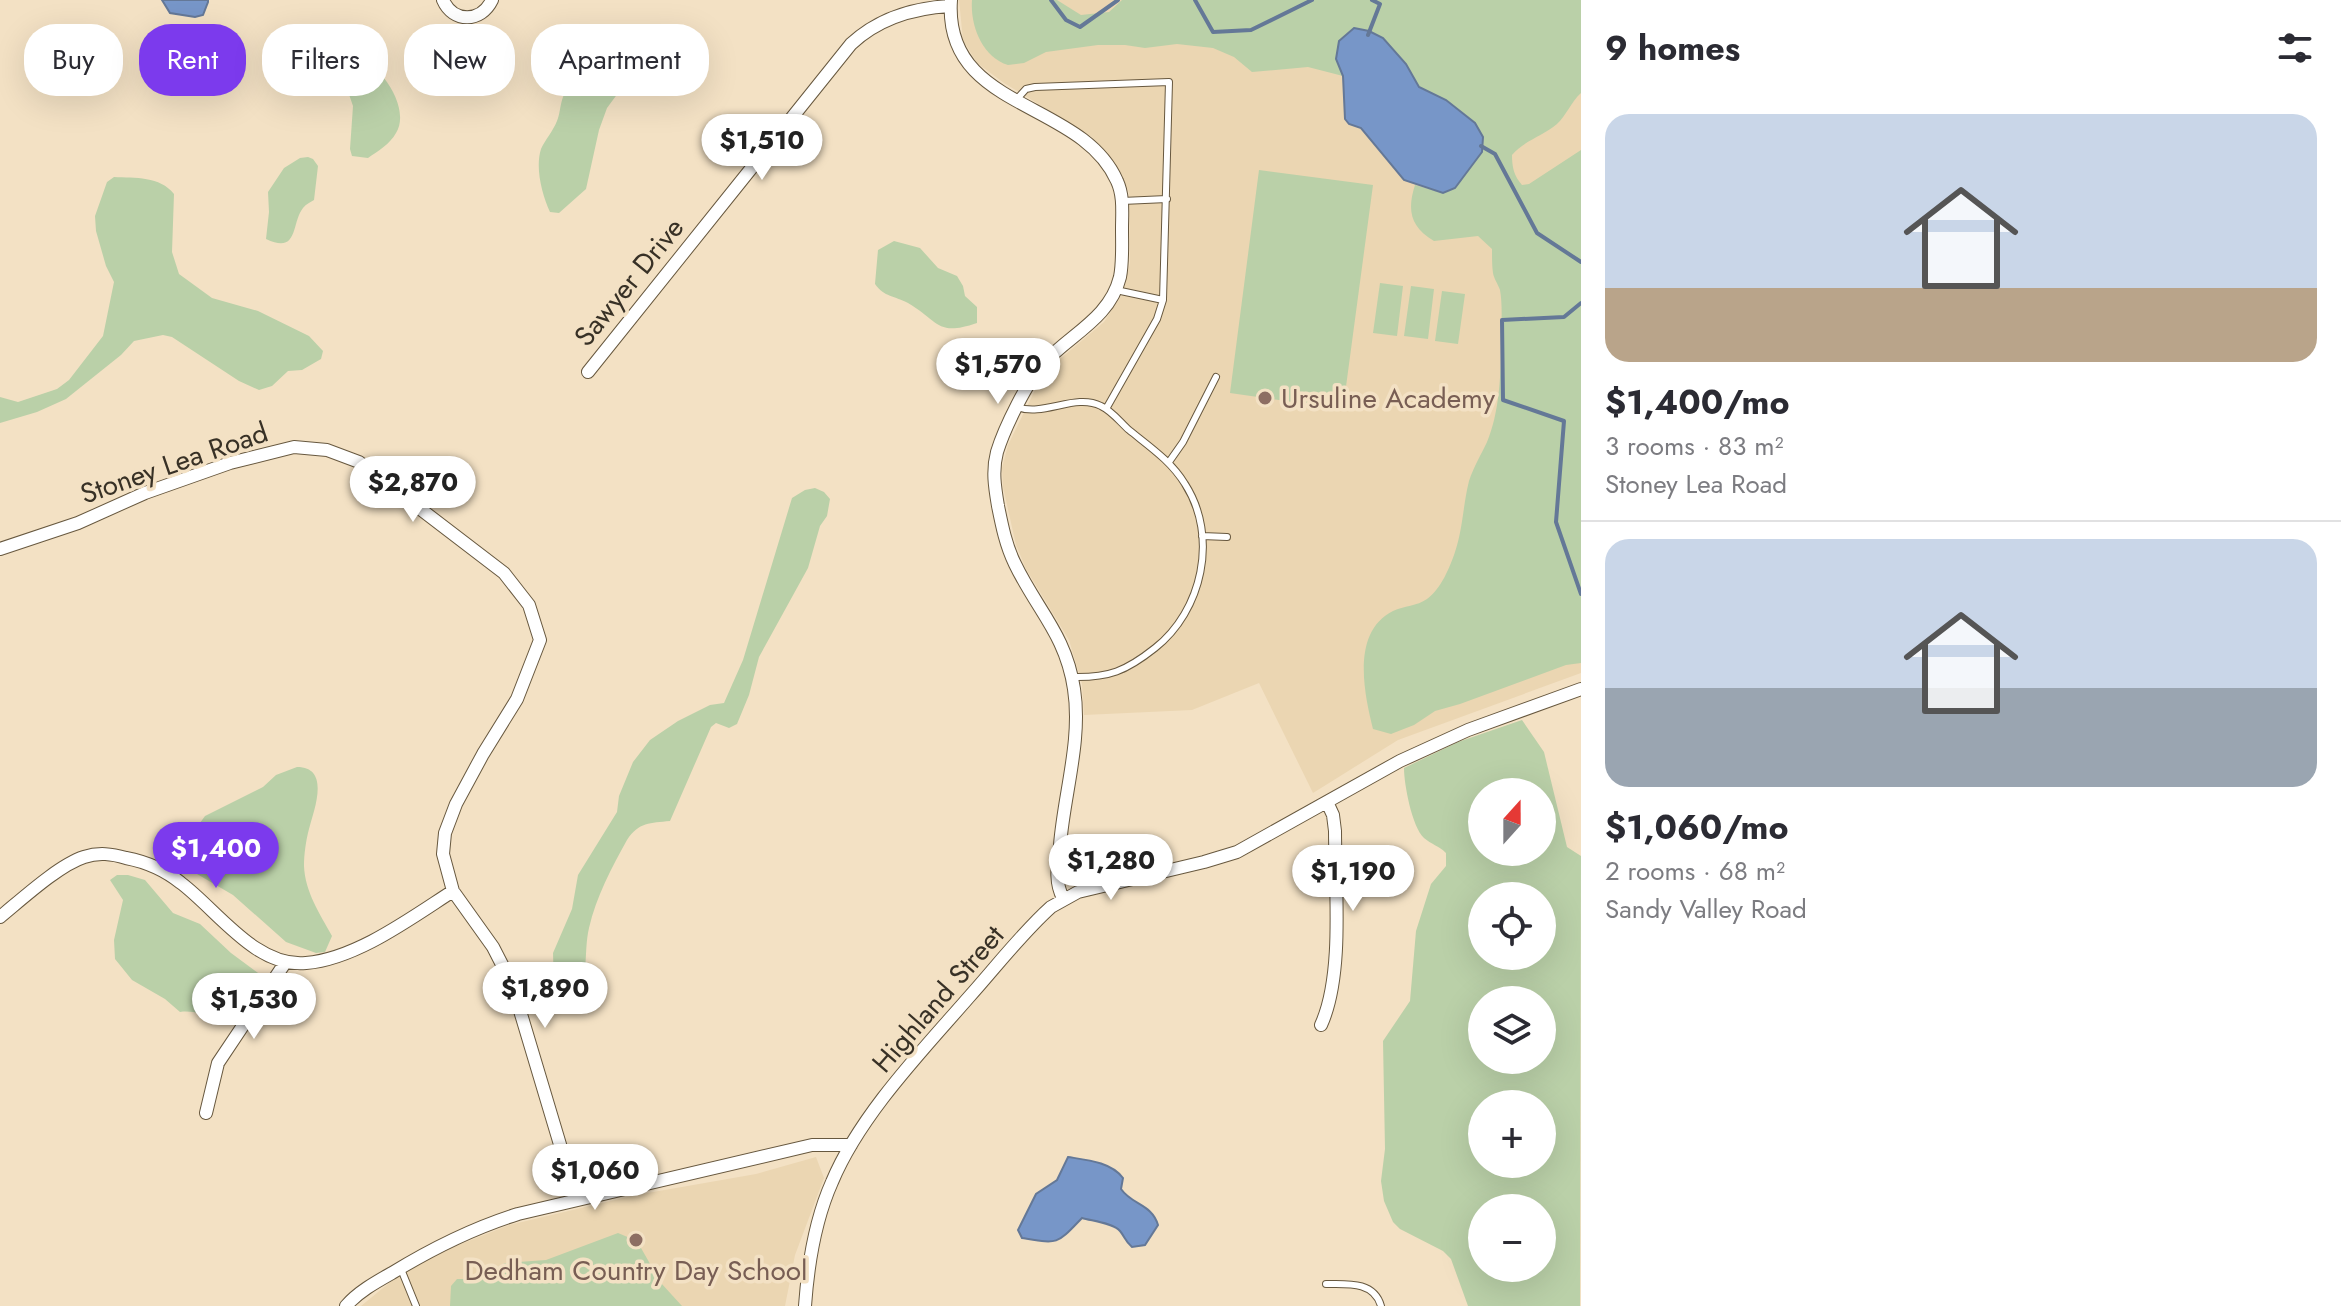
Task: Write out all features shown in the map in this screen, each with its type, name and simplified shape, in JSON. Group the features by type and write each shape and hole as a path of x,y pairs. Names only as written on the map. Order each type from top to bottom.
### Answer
{"street":[{"path":"443,0 451,13 466,18 482,14 492,0"},
{"path":"951,3 956,42 965,61 980,77 1087,143 1114,175 1122,201 1121,263 1115,290 1098,316 1044,362 1030,381 1000,442 994,467 1003,529 1015,565 1059,637 1072,677 1076,725 1057,869 1058,888 1063,898"},
{"name":"Sawyer Drive","path":"588,372 851,44 867,31 901,14 951,3"},
{"name":"Stoney Lea Road","path":"0,549 78,523 145,493 230,463 294,447 327,450 359,462 504,573 529,605 540,640 517,699 456,804 445,833 443,854 453,891 493,947 512,984 576,1198"},
{"name":"Highland Street","path":"805,1306 807,1274 816,1232 831,1182 851,1145 904,1072 1039,919 1063,898 1087,889 1225,856 1263,838 1377,773 1457,735 1581,689"},
{"path":"1321,1025 1332,997 1335,967 1335,831 1327,802"},
{"path":"0,917 82,857 104,853 148,862 181,882 261,951 285,963 307,963 353,951 453,891"},
{"path":"206,1113 218,1063 285,963"},
{"path":"346,1306 400,1268 475,1227 576,1198 812,1145 851,1145"}],"lane":[{"path":"1016,100 1026,89 1035,87 1169,82 1163,300 1157,319 1106,409"},
{"path":"1122,201 1167,199"},
{"path":"1115,290 1163,300"},
{"path":"1169,462 1183,442 1216,377"},
{"path":"1017,407 1033,411 1091,403 1106,409 1169,462 1194,500 1202,536 1199,582 1192,603 1178,627 1141,660 1113,675 1072,677"},
{"path":"1202,536 1227,537"},
{"path":"400,1268 416,1306"},
{"path":"1326,1284 1363,1286 1373,1291 1381,1306"}],"shaded area":[{"name":"Ursuline Academy","path":"959,0 1361,0 1581,91 1581,673 1398,740 1313,793 1259,683 1192,710 1084,715 1082,684 1069,640 1026,569 1016,545 1003,487 1002,468 1008,445 1040,380 1054,364 1104,322 1123,293 1130,263 1129,193 1120,171 1092,137 977,63 963,40"},
{"name":"Dedham Country Day School","path":"816,1157 824,1178 795,1255 785,1306 361,1306 394,1279 431,1256 509,1225 636,1195 756,1174"}],"green space":[{"path":"972,0 1057,0 1081,15 1109,12 1122,0 1581,0 1581,93 1557,124 1512,155 1512,163 1522,185 1529,184 1581,150 1581,663 1566,665 1435,711 1414,725 1391,734 1373,729 1364,681 1366,648 1371,633 1393,611 1419,603 1437,590 1458,543 1469,481 1487,442 1497,407 1502,310 1500,290 1493,273 1492,249 1478,236 1434,241 1415,224 1411,210 1415,185 1443,193 1475,123 1446,100 1419,87 1406,64 1336,59 1343,76 1308,67 1252,72 1234,57 1213,48 1177,44 1145,48 1098,45 1046,52 1024,63 1008,65 991,55 980,39 973,20"},
{"path":"388,84 400,111 396,133 384,147 368,158 352,156 353,106 350,96 388,96"},
{"path":"616,96 607,108 599,130 586,189 559,213 550,212 540,181 539,164 541,149 557,121 563,97"},
{"path":"308,157 318,166 314,200 299,214 289,240 277,243 266,239 268,192 284,168 300,158"},
{"path":"1259,170 1373,185 1343,409 1230,393"},
{"path":"114,177 154,181 174,194 172,252 179,274 212,298 258,311 309,336 323,351 321,359 302,370 288,371 272,386 259,390 239,381 172,337 163,335 134,341 66,399 0,423 0,397 18,402 57,389 69,380 103,336 114,282 106,266 95,216 107,182"},
{"path":"894,241 920,248 938,268 957,276 965,296 977,307 977,323 945,328 908,303 878,288 875,284 878,250"},
{"path":"1380,283 1403,286 1397,336 1373,333"},
{"path":"1411,286 1434,289 1428,339 1404,336"},
{"path":"1442,291 1465,294 1458,344 1435,341"},
{"path":"815,488 830,499 827,516 820,526 808,568 759,657 737,724 729,728 716,723 711,727 670,821 641,827 627,840 605,882 592,916 582,990 573,1008 563,1005 554,987 553,953 572,909 578,875 617,812 619,796 633,762 650,740 678,721 710,705 724,703 743,660 792,498"},
{"path":"1522,720 1544,752 1550,778 1468,778 1468,866 1556,866 1556,802 1567,847 1581,856 1580,1306 1468,1306 1451,1259 1443,1251 1400,1229 1393,1222 1384,1201 1381,1181 1385,1149 1383,1041 1410,1001 1416,931 1431,884 1446,866 1446,853 1424,838 1416,825 1407,794 1404,768 1458,742"},
{"path":"297,767 314,774 317,782 304,866 310,894 332,936 325,952 316,953 286,942 233,895 197,874 188,864 186,853 192,834 205,816 263,787 276,775"},
{"path":"117,875 145,880 173,913 200,924 231,953 269,981 240,1021 223,1021 180,1012 165,999 132,980 115,959 114,940 123,900 110,880"},
{"path":"618,1233 637,1241 661,1283 682,1306 450,1306 451,1286 457,1279 473,1279 505,1263 546,1260"}],"water":[{"path":"162,0 208,2 203,15 195,17 170,13"},
{"path":"1354,28 1383,38 1406,64 1419,87 1446,100 1475,123 1483,137 1482,152 1455,188 1443,193 1404,180 1361,128 1345,119 1343,76 1336,59 1339,41"},
{"path":"1068,1157 1105,1165 1123,1178 1121,1189 1147,1209 1158,1225 1145,1245 1132,1247 1117,1228 1082,1218 1056,1240 1022,1238 1018,1230 1036,1194 1057,1180"}],"waterway":[{"path":"1051,0 1066,20 1080,27 1118,0"},
{"path":"1195,0 1213,32 1251,30 1312,0"},
{"path":"1368,35 1380,4 1372,0"},
{"path":"1481,146 1495,154 1537,233 1581,262"},
{"path":"1581,303 1564,317 1502,320 1503,400 1564,421 1556,522 1581,594"}],"place":[{"name":"Ursuline Academy","path":"1265,398"},
{"name":"Dedham Country Day School","path":"636,1240"}]}
